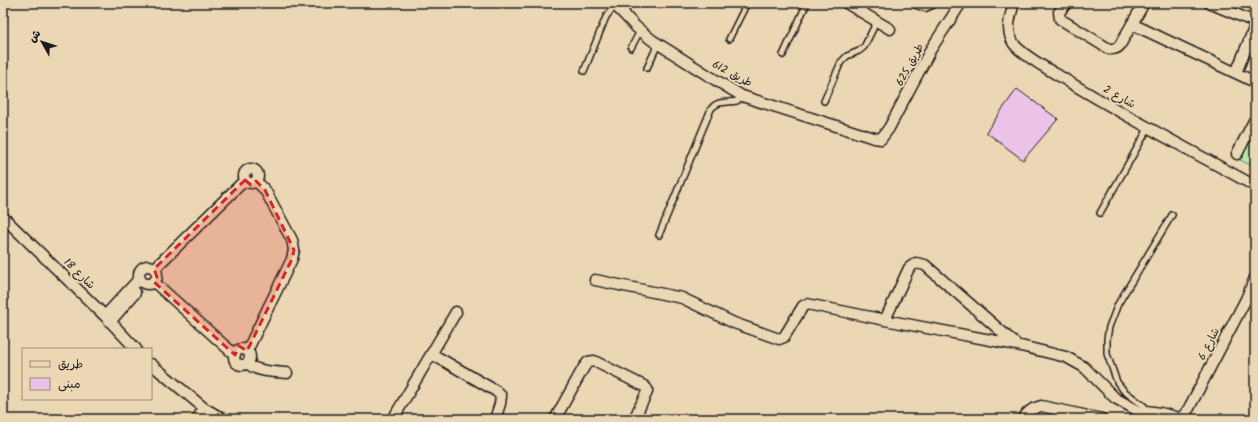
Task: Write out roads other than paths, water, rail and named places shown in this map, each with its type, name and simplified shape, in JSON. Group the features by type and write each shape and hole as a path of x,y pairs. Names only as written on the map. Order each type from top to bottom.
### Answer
{"street":[{"path":"846,3 890,29"},
{"path":"917,3 922,6 932,3"},
{"name":"طريق 625","path":"881,139 889,128 931,49 962,3"},
{"name":"شارع 2","path":"1014,3 1008,26 1011,38 1017,48 1036,62 1072,84 1255,186"},
{"path":"1067,3 1059,12 1060,19 1109,48 1116,49 1120,45 1144,3"},
{"path":"1209,3 1255,22"},
{"name":"طريق 612","path":"616,4 640,31 658,44 742,96 881,139"},
{"path":"1132,24 1255,82"},
{"path":"1236,73 1255,26"},
{"path":"1237,154 1255,119"},
{"path":"154,269 246,180 250,183 256,181 263,187 292,240 294,250 292,259 247,351"},
{"name":"شارع 18","path":"3,217 108,319 135,348"},
{"path":"885,320 909,268 916,263 925,265 1017,345"},
{"path":"108,319 141,280 140,271 145,267 151,267 156,271 157,277 154,282 149,284 141,280"},
{"name":"شارع 6","path":"1180,419 1189,408 1246,299 1255,278"},
{"path":"595,280 682,298 734,323 779,339 784,337 802,306 807,304 1017,345 1072,360 1084,367 1114,398 1143,414 1180,419"},
{"path":"154,282 235,355 235,360 239,364 242,365 249,361 250,356 247,351 242,349 235,355"},
{"path":"393,419 456,312"},
{"path":"432,354 496,391 500,396 500,404 495,419"},
{"path":"555,419 584,367 588,362 594,361 644,386 647,389 647,392 636,414"},
{"path":"247,363 256,369 287,373"},
{"path":"152,365 204,408 223,419"},
{"path":"1023,419 1027,412 1031,409 1041,406 1102,419"},
{"path":"197,419 204,408"}],"lane":[{"path":"729,39 747,3"},
{"path":"783,55 807,3"},
{"path":"584,71 606,17 616,4"},
{"path":"824,101 841,62 847,56 864,47 877,21"},
{"path":"631,48 640,31"},
{"path":"647,68 658,44"},
{"path":"659,235 711,110 715,104 737,101 742,96"},
{"path":"1100,213 1149,127"},
{"path":"1143,414 1144,406 1124,391 1117,382 1107,354 1107,339 1109,327 1118,304 1172,215"}]}
